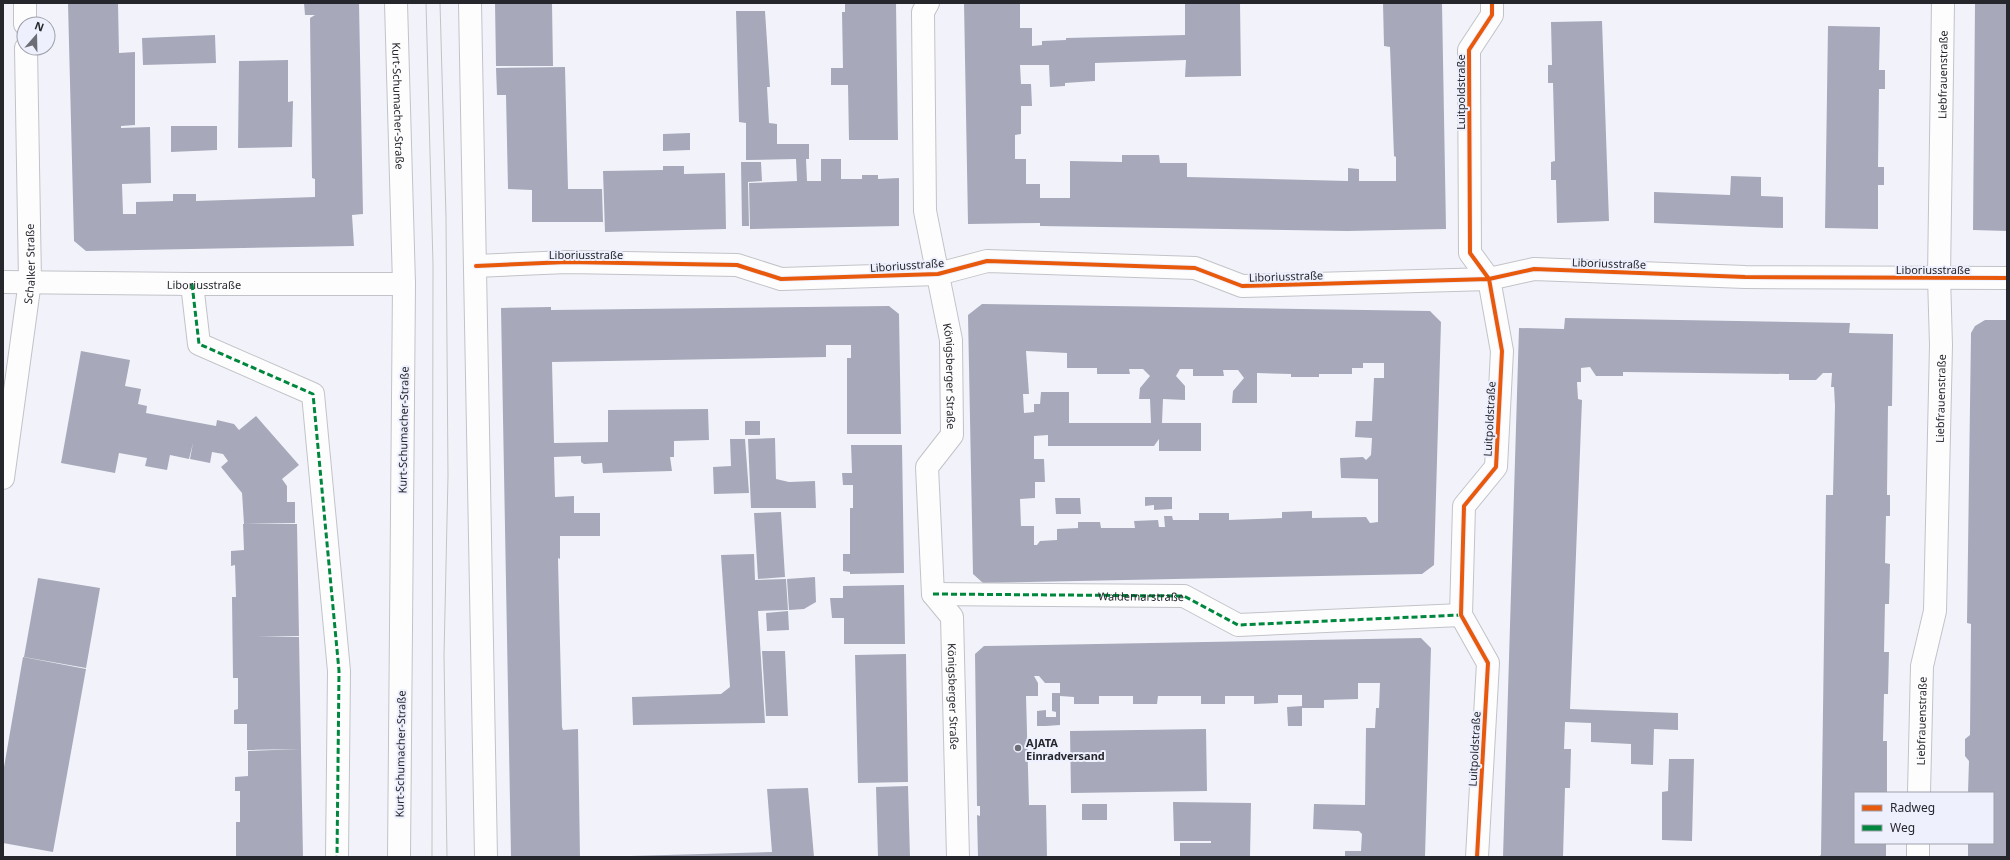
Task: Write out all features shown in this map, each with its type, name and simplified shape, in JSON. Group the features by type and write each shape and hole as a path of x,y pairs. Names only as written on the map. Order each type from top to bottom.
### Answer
{"street":[{"path":"24,3 25,16"},
{"name":"Kurt-Schumacher-Straße","path":"396,3 404,284 399,857"},
{"path":"470,3 486,857"},
{"name":"Königsberger Straße","path":"928,3 923,12 924,211 951,340 952,435 927,467 933,594 952,617 958,857"},
{"name":"Luitpoldstraße","path":"1477,857 1488,663 1461,615 1464,506 1496,467 1502,351 1490,279 1470,254 1469,50 1492,15 1492,3"},
{"name":"Liebfrauenstraße","path":"1919,792 1922,666 1935,610 1941,345 1939,278 1943,3"},
{"name":"Schalker Straße","path":"3,478 30,281 26,56"},
{"name":"Liboriusstraße","path":"476,266 566,262 737,265 781,278 938,274 987,261 1195,268 1242,286 1490,279 1534,269 1745,277 2007,278"},
{"name":"Liboriusstraße","path":"3,282 404,284"},
{"path":"192,284 199,344 313,394 339,671 337,857"},
{"name":"Waldemarstraße","path":"933,594 1184,596 1238,625 1461,615"},
{"path":"1918,844 1918,857"}],"building":[{"path":"68,3 118,3 119,53 135,52 135,125 121,126 121,128 150,127 151,183 122,184 123,214 136,214 136,202 173,201 173,194 196,194 196,201 315,197 315,179 312,178 310,18 315,15 305,15 304,3 359,3 363,214 352,215 354,246 86,251 74,241"},
{"path":"495,3 552,3 553,66 496,66"},
{"path":"845,3 896,3 898,140 849,140 848,85 831,85 831,68 843,68 842,12 845,12"},
{"path":"964,3 1020,3 1020,28 1032,28 1032,46 1042,45 1042,41 1066,40 1066,38 1185,35 1185,3 1240,3 1241,76 1185,77 1186,60 1095,63 1095,81 1065,83 1065,86 1050,87 1049,65 1020,65 1021,84 1031,84 1032,106 1021,106 1021,134 1015,135 1015,159 1026,159 1026,184 1040,184 1040,198 1070,198 1070,161 1122,162 1122,155 1159,155 1160,163 1187,163 1187,177 1348,181 1348,168 1359,169 1359,181 1396,181 1390,47 1384,46 1383,3 1442,3 1446,229 1347,231 1040,226 1040,223 968,224"},
{"path":"1975,3 2007,3 2007,231 1973,230"},
{"path":"736,11 765,11 770,87 767,87 769,123 777,124 777,144 809,144 809,159 806,159 807,181 821,181 821,159 841,159 841,179 862,179 862,175 878,175 878,179 899,178 899,226 750,229 749,183 797,181 796,159 746,160 746,123 739,122"},
{"path":"1602,21 1609,221 1557,223 1556,180 1551,180 1551,162 1555,161 1553,83 1548,83 1548,65 1552,65 1551,22"},
{"path":"1828,26 1880,27 1879,70 1885,70 1885,89 1879,89 1878,167 1884,167 1884,185 1878,185 1878,229 1825,228"},
{"path":"215,35 216,63 143,65 142,38"},
{"path":"288,60 288,102 293,101 292,147 238,148 239,61"},
{"path":"565,67 568,189 602,189 603,222 532,222 532,190 508,189 506,95 497,95 496,68"},
{"path":"171,126 217,126 217,150 171,152"},
{"path":"690,133 690,150 663,151 663,134"},
{"path":"741,162 761,162 762,181 748,182 749,226 742,226"},
{"path":"663,166 684,166 684,174 725,173 726,229 605,232 603,171 663,170"},
{"path":"1731,176 1761,177 1761,196 1783,197 1783,228 1654,223 1654,192 1730,195"},
{"path":"982,304 1430,311 1441,322 1434,565 1422,574 983,583 973,574 968,315","holes":["1026,351 1067,353 1067,368 1097,368 1097,374 1130,374 1129,369 1143,369 1150,376 1140,388 1139,399 1150,399 1151,423 1069,423 1069,392 1041,392 1040,404 1034,404 1034,412 1024,413 1023,394 1029,394","1363,363 1384,363 1384,378 1374,378 1372,421 1356,421 1355,437 1372,438 1371,455 1366,460 1363,457 1340,458 1341,478 1378,479 1378,522 1370,523 1366,517 1312,518 1312,511 1282,512 1282,518 1229,520 1229,513 1199,513 1199,520 1173,520 1172,516 1164,516 1165,527 1159,527 1158,520 1134,521 1135,528 1101,528 1100,522 1078,522 1078,528 1057,529 1057,540 1040,541 1037,545 1034,545 1034,526 1021,526 1020,499 1035,498 1035,482 1045,482 1044,459 1034,459 1034,436 1048,435 1048,446 1154,446 1159,439 1159,451 1201,451 1201,423 1162,423 1163,399 1185,400 1185,386 1176,376 1180,369 1193,369 1193,376 1224,376 1223,370 1238,370 1244,378 1233,391 1232,403 1257,403 1257,373 1291,374 1291,377 1319,377 1319,374 1352,374 1352,368 1363,368"]},
{"path":"889,306 899,314 901,434 847,434 847,358 851,358 851,345 826,345 826,357 552,362 554,443 608,442 608,410 708,409 709,440 674,441 674,457 670,457 672,471 603,473 602,463 584,464 581,462 581,456 554,457 555,497 574,496 574,513 600,513 600,536 560,536 560,559 558,558 562,727 563,730 578,729 580,857 511,857 501,308 551,307 551,310"},
{"path":"1565,318 1850,323 1849,333 1893,334 1892,406 1888,406 1887,495 1890,495 1890,516 1886,516 1885,563 1890,564 1889,604 1885,604 1884,652 1889,652 1888,694 1884,694 1883,741 1887,741 1887,792 1854,792 1854,844 1886,844 1886,857 1818,857 1821,855 1826,495 1833,495 1835,406 1834,387 1831,387 1832,373 1823,373 1816,380 1789,380 1789,374 1623,372 1623,376 1596,376 1590,367 1581,368 1581,382 1577,382 1578,399 1582,400 1570,709 1678,713 1678,730 1654,729 1653,765 1631,764 1631,744 1591,742 1591,723 1565,722 1564,749 1571,749 1570,788 1565,788 1563,857 1503,857 1519,328 1564,329"},
{"path":"1985,320 2007,320 2007,857 1968,857 1968,844 1994,844 1994,792 1968,792 1969,761 1965,756 1965,739 1970,735 1971,624 1967,623 1971,333 1975,326"},
{"path":"81,351 130,360 125,386 141,389 138,404 147,406 146,413 216,426 217,420 234,424 239,430 256,416 299,465 282,479 287,486 287,502 295,502 295,523 244,524 242,493 221,467 228,461 223,454 212,452 210,463 190,459 193,443 189,459 170,455 167,470 145,466 147,458 119,453 115,473 61,463"},
{"path":"745,421 760,421 760,435 745,435"},
{"path":"775,438 776,479 789,482 815,481 816,508 751,508 748,439"},
{"path":"730,439 745,439 749,493 714,494 713,467 731,466"},
{"path":"851,445 902,445 904,573 850,574 850,572 843,571 843,554 850,554 850,508 853,508 853,485 843,485 842,473 852,473"},
{"path":"1145,497 1172,497 1172,509 1154,510 1154,505 1145,506"},
{"path":"1055,498 1080,498 1081,514 1056,514"},
{"path":"781,512 785,577 758,579 754,513"},
{"path":"243,524 297,524 299,636 257,637 299,637 301,749 247,750 247,724 234,724 234,710 238,709 238,678 233,678 232,597 236,597 235,565 231,566 231,551 244,550"},
{"path":"754,554 755,580 786,579 788,610 758,611 765,723 633,725 632,697 721,694 730,687 721,555"},
{"path":"815,577 816,602 804,609 789,610 787,579"},
{"path":"38,578 100,588 86,668 24,657"},
{"path":"904,585 905,644 844,644 844,618 832,618 830,598 843,598 843,586"},
{"path":"788,611 789,630 767,631 766,613"},
{"path":"1421,638 1431,648 1425,857 1345,857 1345,851 1361,851 1362,834 1359,831 1313,829 1314,804 1365,805 1366,728 1375,728 1376,708 1379,708 1380,683 1358,683 1358,699 1324,700 1324,708 1302,708 1302,726 1288,726 1287,707 1302,706 1302,695 1278,695 1278,703 1254,704 1254,696 1225,696 1225,704 1201,704 1201,696 1158,696 1157,704 1133,704 1133,696 1099,696 1099,704 1074,704 1074,697 1060,696 1060,725 1037,726 1037,711 1046,710 1046,717 1056,717 1056,712 1052,711 1052,693 1060,693 1060,683 1045,683 1039,676 1034,676 1038,683 1038,696 1026,696 1029,805 1046,805 1047,857 978,857 977,815 980,816 980,806 977,806 975,654 984,646"},
{"path":"762,651 785,651 788,716 766,716"},
{"path":"906,654 908,782 858,783 855,655"},
{"path":"23,657 86,669 53,852 3,843 3,773"},
{"path":"1206,729 1207,791 1071,793 1070,731"},
{"path":"301,749 303,857 236,857 236,822 240,822 240,791 235,791 235,777 248,776 248,751"},
{"path":"1669,759 1694,759 1692,841 1662,840 1662,792 1668,791"},
{"path":"908,786 910,857 878,857 876,787"},
{"path":"808,788 814,857 594,857 772,852 767,789"},
{"path":"1173,802 1251,803 1250,857 1180,857 1180,843 1211,843 1211,841 1174,841"},
{"path":"1082,804 1107,804 1107,820 1082,820"}],"tram line":[{"path":"426,3 433,264 432,857"},
{"path":"440,3 446,217 448,476 444,656 447,857"}],"marked path":[{"path":"192,284 199,344 313,394 339,671 337,857"},
{"path":"933,594 1184,596 1238,625 1461,615"}],"cycle path":[{"path":"1477,857 1488,663 1461,615 1464,506 1496,467 1502,351 1489,279 1470,253 1469,50 1492,15 1492,3"},
{"path":"476,266 567,262 737,265 781,279 938,274 987,261 1195,268 1242,286 1489,279 1534,269 1745,277 2007,278"}],"place":[{"name":"AJATA Einradversand","path":"1018,748"}]}
